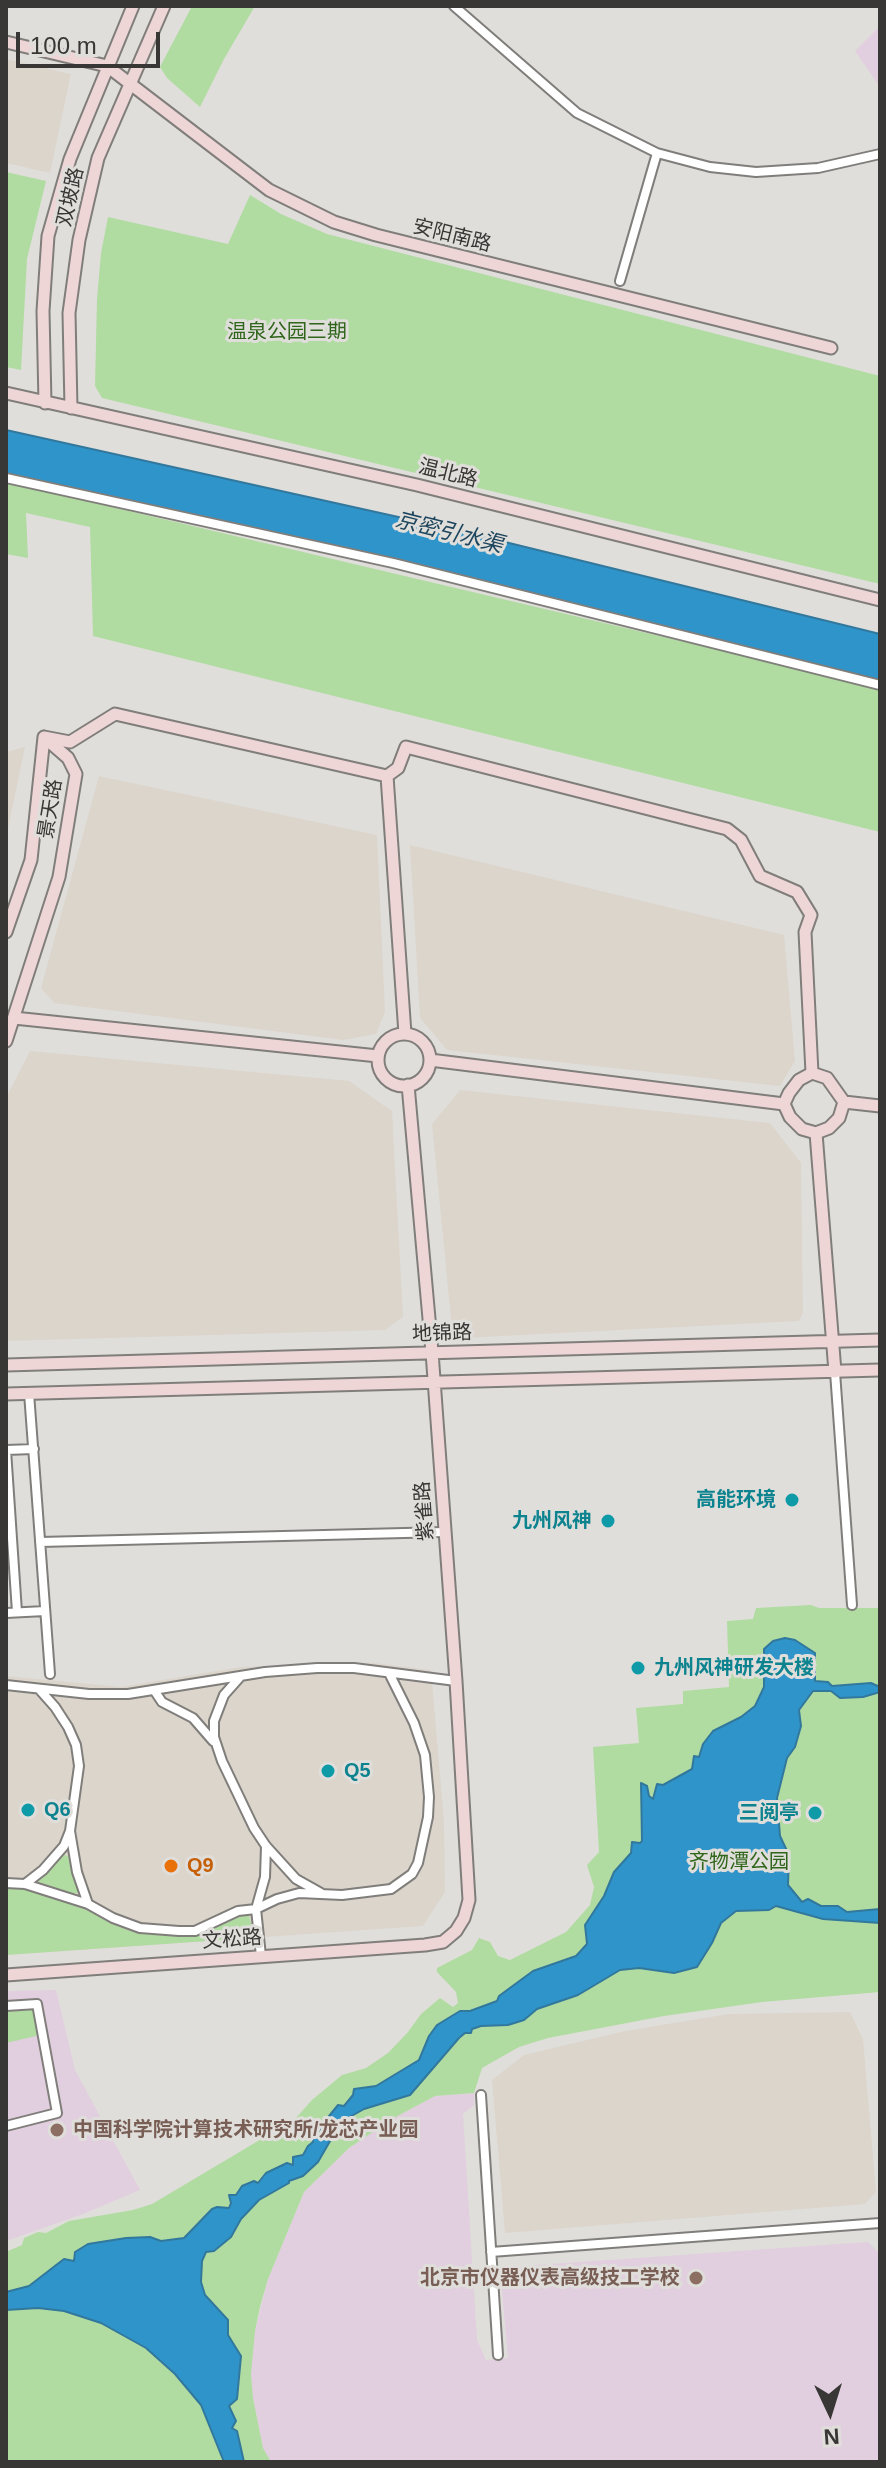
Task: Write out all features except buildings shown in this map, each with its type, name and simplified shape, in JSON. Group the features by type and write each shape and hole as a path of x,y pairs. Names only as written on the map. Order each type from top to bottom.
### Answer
{"street":[{"name":"双坡路","path":"45,403 43,311 48,236 70,159 133,6"},
{"name":"双坡路","path":"71,408 69,313 79,240 98,158 164,6"},
{"path":"454,6 577,113 657,153 710,167 756,172 818,168 880,154"},
{"path":"6,42 107,66"},
{"name":"安阳南路","path":"107,66 269,190 334,222 390,239 831,348"},
{"path":"620,281 657,153"},
{"name":"温北路","path":"6,393 417,485 880,600"},
{"path":"6,478 393,563 880,685"},
{"path":"44,737 70,742 115,714 387,776 398,768 406,747 727,829 741,840 760,876 797,892 811,915 805,932 812,1073"},
{"name":"景天路","path":"6,932 31,860 44,737"},
{"name":"景天路","path":"6,1041 59,877 76,774 68,758 44,737"},
{"path":"387,776 405,1034"},
{"path":"14,1018 378,1056"},
{"path":"405,1034 420,1039 426,1045 430,1060 424,1077 408,1085 392,1083 386,1078 381,1072 378,1056 391,1038 405,1034"},
{"path":"430,1060 784,1104"},
{"path":"844,1102 839,1118 829,1128 816,1133 802,1129 790,1117 784,1104 799,1080 812,1073 827,1078 844,1102 880,1106"},
{"name":"紫雀路","path":"408,1085 432,1352 469,1900 456,1931"},
{"path":"816,1133 852,1605"},
{"name":"地锦路","path":"6,1365 880,1340"},
{"path":"6,1394 880,1370"},
{"path":"29,1393 50,1674"},
{"path":"17,1612 6,1450 34,1449"},
{"path":"40,1542 445,1532"},
{"path":"6,1613 45,1611"},
{"path":"6,1685 89,1694 128,1694 241,1676 317,1668 354,1668 456,1681"},
{"path":"6,1883 25,1884 88,1904 140,1928 179,1931 195,1931 238,1911 256,1909 299,1893 342,1895 391,1889 412,1874 418,1863 428,1817 426,1765 414,1723 389,1673"},
{"path":"241,1676 218,1707 214,1737 217,1748 254,1828 266,1846 296,1879 321,1893"},
{"path":"39,1689 68,1727 79,1758 70,1831 77,1872 88,1904"},
{"path":"154,1690 162,1702 174,1706 199,1724 217,1748"},
{"path":"25,1884 57,1855 70,1831"},
{"path":"261,1956 256,1909 265,1877 266,1846"},
{"name":"文松路","path":"6,1975 425,1945 443,1942 456,1931"},
{"path":"6,2006 37,2004 57,2113 6,2126"},
{"path":"481,2095 498,2355"},
{"path":"491,2252 880,2223"}],"shaded area":[{"path":"880,26 880,87 855,51"},
{"path":"6,59 71,74 50,173 6,163"},
{"path":"25,747 6,838 6,752"},
{"path":"99,776 377,835 385,1012 376,1034 343,1040 54,1003 41,988"},
{"path":"410,845 784,935 795,1061 780,1086 447,1050 420,1018"},
{"path":"30,1051 349,1081 392,1111 403,1317 385,1330 6,1341 6,1098"},
{"path":"460,1090 770,1123 801,1163 803,1313 799,1321 463,1338 451,1319 432,1124"},
{"path":"373,1663 431,1670 444,1822 445,1892 423,1926 6,1955 6,1676 121,1687 240,1667"},
{"name":"中国科学院计算技术研究所/龙芯产业园","path":"56,1990 75,2070 140,2190 6,2241 6,1991"},
{"path":"850,2012 863,2039 876,2192 865,2204 505,2233 492,2080 524,2055 625,2031 729,2014"},
{"name":"北京市仪器仪表高级技工学校","path":"474,2093 474,2105 463,2114 477,2340 486,2360 508,2358 501,2280 511,2280 522,2266 868,2242 878,2252 880,2277 880,2462 271,2462 263,2448 253,2398 251,2374 255,2331 268,2279 304,2192 349,2148 392,2119 435,2096"}],"green space":[{"path":"192,6 255,6 200,107 167,78 160,67"},
{"path":"6,172 46,181 27,259 21,370 6,367"},
{"name":"温泉公园三期","path":"250,195 281,214 327,234 880,376 880,584 102,398 95,386 97,299 108,217 228,244"},
{"path":"6,482 880,688 880,832 93,636 90,527 26,513 28,558 6,554"},
{"name":"齐物潭公园","path":"811,1605 819,1608 880,1608 880,1992 762,2002 664,2016 548,2038 519,2047 482,2068 474,2093 435,2096 392,2119 349,2148 304,2192 268,2279 260,2307 251,2374 263,2448 271,2462 6,2462 6,2252 22,2245 24,2238 38,2232 46,2233 69,2221 152,2204 295,2119 342,2075 366,2068 388,2053 421,2014 440,1998 453,2007 458,2003 456,1992 437,1972 437,1968 472,1950 479,1938 490,1942 498,1956 510,1960 566,1932 590,1905 594,1887 587,1865 599,1852 593,1747 639,1743 636,1708 683,1704 683,1691 729,1687 727,1621 753,1619 756,1608"},
{"path":"65,1855 71,1858 79,1893 39,1882 39,1876"},
{"path":"6,1887 31,1890 82,1907 112,1924 139,1934 196,1935 244,1915 249,1916 253,1930 251,1938 6,1955"},
{"path":"33,2009 39,2030 36,2036 6,2043 6,2011"}],"water":[{"name":"京密引水渠","path":"6,430 448,528 880,634 880,680 390,560 6,475"},
{"path":"785,1638 795,1640 815,1653 815,1681 828,1682 832,1686 871,1683 880,1687 880,1692 863,1697 840,1698 831,1691 813,1691 799,1710 801,1726 795,1747 787,1758 777,1798 780,1836 789,1855 788,1885 802,1902 808,1899 821,1906 838,1906 847,1912 880,1909 880,1923 823,1919 776,1906 769,1910 736,1911 721,1923 697,1967 674,1973 639,1968 620,1970 578,1995 537,2009 524,2020 472,2029 471,2033 459,2038 410,2095 364,2109 348,2118 337,2129 318,2162 303,2176 259,2200 241,2219 231,2237 214,2251 206,2252 202,2261 201,2282 205,2295 228,2320 228,2335 241,2356 237,2399 229,2406 236,2421 232,2428 237,2431 244,2462 224,2462 201,2405 175,2374 146,2348 101,2323 64,2311 38,2308 6,2310 6,2292 29,2286 64,2259 74,2261 75,2252 88,2244 126,2238 150,2237 161,2241 184,2238 212,2209 229,2208 229,2195 236,2195 242,2186 254,2181 258,2183 266,2173 287,2163 293,2165 293,2157 303,2155 313,2142 312,2137 319,2134 338,2105 344,2106 354,2089 376,2086 419,2060 437,2025 460,2011 470,2011 497,2001 499,1996 533,1971 576,1956 587,1944 585,1925 604,1896 614,1872 631,1853 632,1842 642,1841 641,1783 647,1786 653,1799 657,1784 663,1785 692,1769 694,1756 699,1757 703,1744 713,1731 755,1706 764,1687 764,1649 773,1641"}],"place":[{"name":"高能环境","path":"792,1500"},
{"name":"九州风神","path":"608,1521"},
{"name":"九州风神研发大楼","path":"638,1668"},
{"name":"Q5","path":"328,1771"},
{"name":"Q6","path":"28,1810"},
{"name":"三阅亭","path":"815,1813"},
{"name":"Q9","path":"171,1866"},
{"name":"中国科学院计算技术研究所/龙芯产业园","path":"57,2130"},
{"name":"北京市仪器仪表高级技工学校","path":"696,2278"}]}
